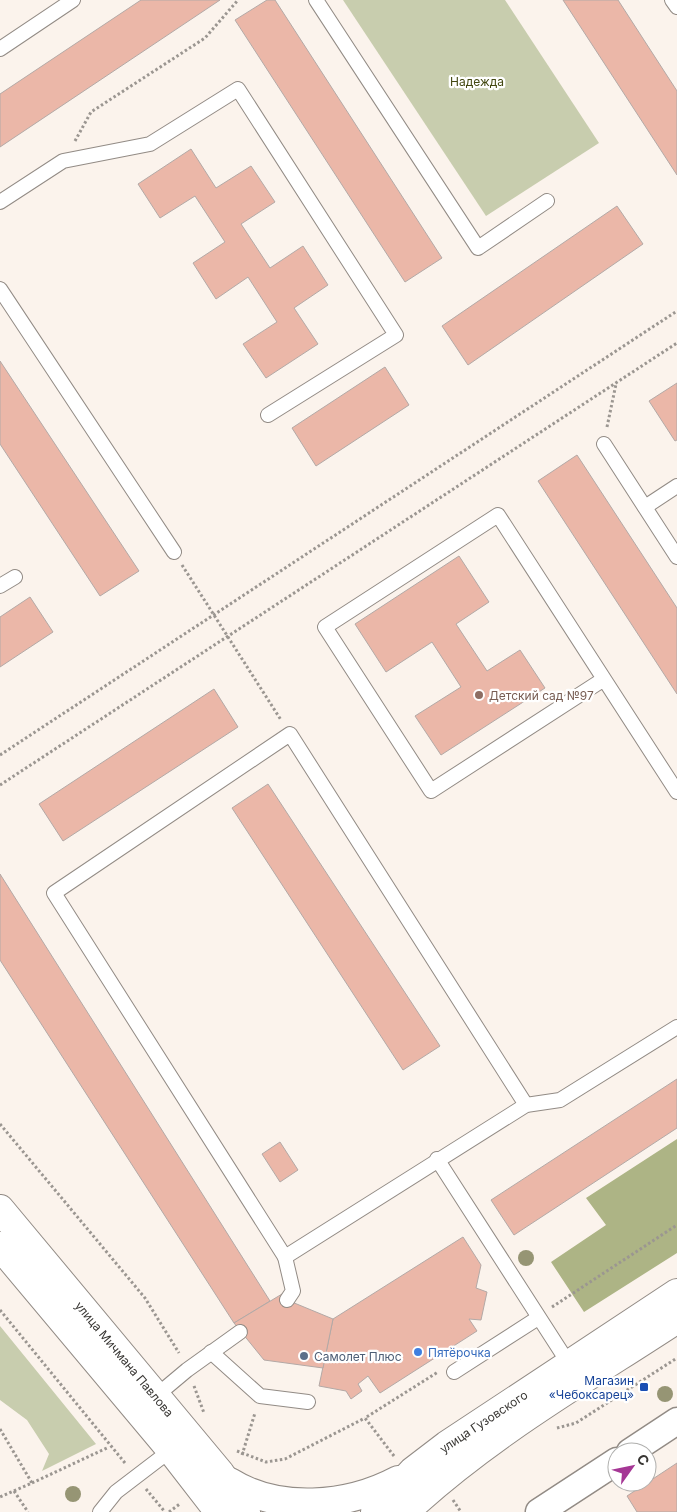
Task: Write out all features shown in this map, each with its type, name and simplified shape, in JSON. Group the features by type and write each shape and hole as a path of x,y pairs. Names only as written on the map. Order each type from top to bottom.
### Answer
{"main road":[{"name":"улица Мичмана Павлова","path":"0,1209 147,1403"},
{"name":"улица Мичмана Павлова","path":"0,1246 147,1403 189,1435 220,1473 246,1512"},
{"name":"улица Гузовского","path":"405,1512 460,1463 677,1294"},
{"name":"улица Гузовского","path":"375,1512 405,1466 482,1420 677,1320"},
{"name":"улица Мичмана Павлова","path":"189,1435 219,1512"},
{"path":"220,1473 237,1488 254,1499 291,1508 319,1507 348,1501 381,1489 405,1466"}],"street":[{"path":"645,1442 677,1421"},
{"path":"539,1512 607,1468"}],"lane":[{"path":"0,49 73,0"},
{"path":"316,0 478,248 547,201"},
{"path":"672,0 677,7"},
{"path":"0,202 63,161 150,144 238,89 396,335 268,415"},
{"path":"0,290 174,552"},
{"path":"604,444 677,556"},
{"path":"645,507 677,486"},
{"path":"604,680 431,792 325,627 498,515 677,792"},
{"path":"0,586 14,577"},
{"path":"286,1300 293,1291 285,1257 54,893 290,734 526,1105"},
{"path":"285,1257 437,1159 526,1105 560,1100 677,1027"},
{"path":"437,1159 542,1315 575,1373"},
{"path":"454,1372 542,1315"},
{"path":"147,1403 211,1352 240,1332"},
{"path":"211,1352 260,1396 308,1402"},
{"path":"100,1512 116,1492 189,1435"}],"path":[{"path":"63,161 91,112 205,38 238,0"},
{"path":"0,755 677,311"},
{"path":"0,785 677,343"},
{"path":"604,444 616,383"},
{"path":"174,552 290,734"},
{"path":"0,1124 145,1298 184,1361"},
{"path":"542,1315 677,1225"},
{"path":"0,1310 109,1447 130,1470"},
{"path":"553,1429 576,1423 677,1358"},
{"path":"230,1446 242,1455 266,1462 285,1460 365,1418 444,1368 454,1372"},
{"path":"189,1435 190,1378"},
{"path":"242,1455 260,1396"},
{"path":"365,1418 405,1466"},
{"path":"0,1429 32,1483"},
{"path":"0,1497 109,1447"},
{"path":"140,1482 165,1512"},
{"path":"14,1491 28,1512"},
{"path":"446,1506 461,1494"},
{"path":"453,1500 462,1512"}],"green space":[{"name":"Надежда","path":"343,0 505,0 599,143 486,216"},
{"path":"677,1139 677,1253 584,1312 551,1262 606,1225 586,1198"},
{"path":"0,1326 96,1444 42,1471 49,1454 27,1420 0,1400"}],"building":[{"path":"141,0 220,0 0,147 0,94"},
{"path":"267,0 275,0 442,258 405,282 235,20"},
{"path":"563,0 618,0 677,91 677,175"},
{"path":"191,149 216,188 251,166 275,202 241,224 270,268 303,246 328,285 294,308 318,344 266,378 243,344 277,322 248,277 216,299 193,263 225,242 195,196 160,218 138,184"},
{"path":"617,206 643,244 468,365 442,326"},
{"path":"0,361 139,571 100,596 0,444"},
{"path":"385,367 409,405 316,466 292,428"},
{"path":"677,383 677,440 675,441 649,401"},
{"path":"577,455 677,608 677,694 538,481"},
{"path":"459,556 489,602 456,624 487,671 520,650 545,688 441,755 415,716 461,687 432,642 386,672 355,624"},
{"path":"30,597 53,632 0,667 0,617"},
{"path":"214,689 238,727 63,841 39,804"},
{"path":"268,784 440,1046 403,1070 232,808"},
{"path":"0,874 270,1301 234,1323 0,960"},
{"path":"677,1079 677,1128 514,1235 491,1200"},
{"path":"280,1142 298,1170 280,1182 262,1154"},
{"path":"463,1237 481,1265 476,1288 487,1292 481,1320 469,1319 477,1331 380,1393 368,1376 358,1384 362,1391 351,1399 346,1391 319,1386 333,1319"},
{"path":"282,1294 287,1300 333,1319 323,1368 264,1360 234,1323"},
{"path":"677,1463 677,1512 637,1512 627,1496 633,1492 657,1492 657,1476"}],"place":[{"name":"Детский сад №97","path":"479,695"},
{"name":"Пятёрочка","path":"418,1352"},
{"name":"Самолет Плюс","path":"304,1356"},
{"name":"Магазин «Чебоксарец»","path":"644,1387"}]}
